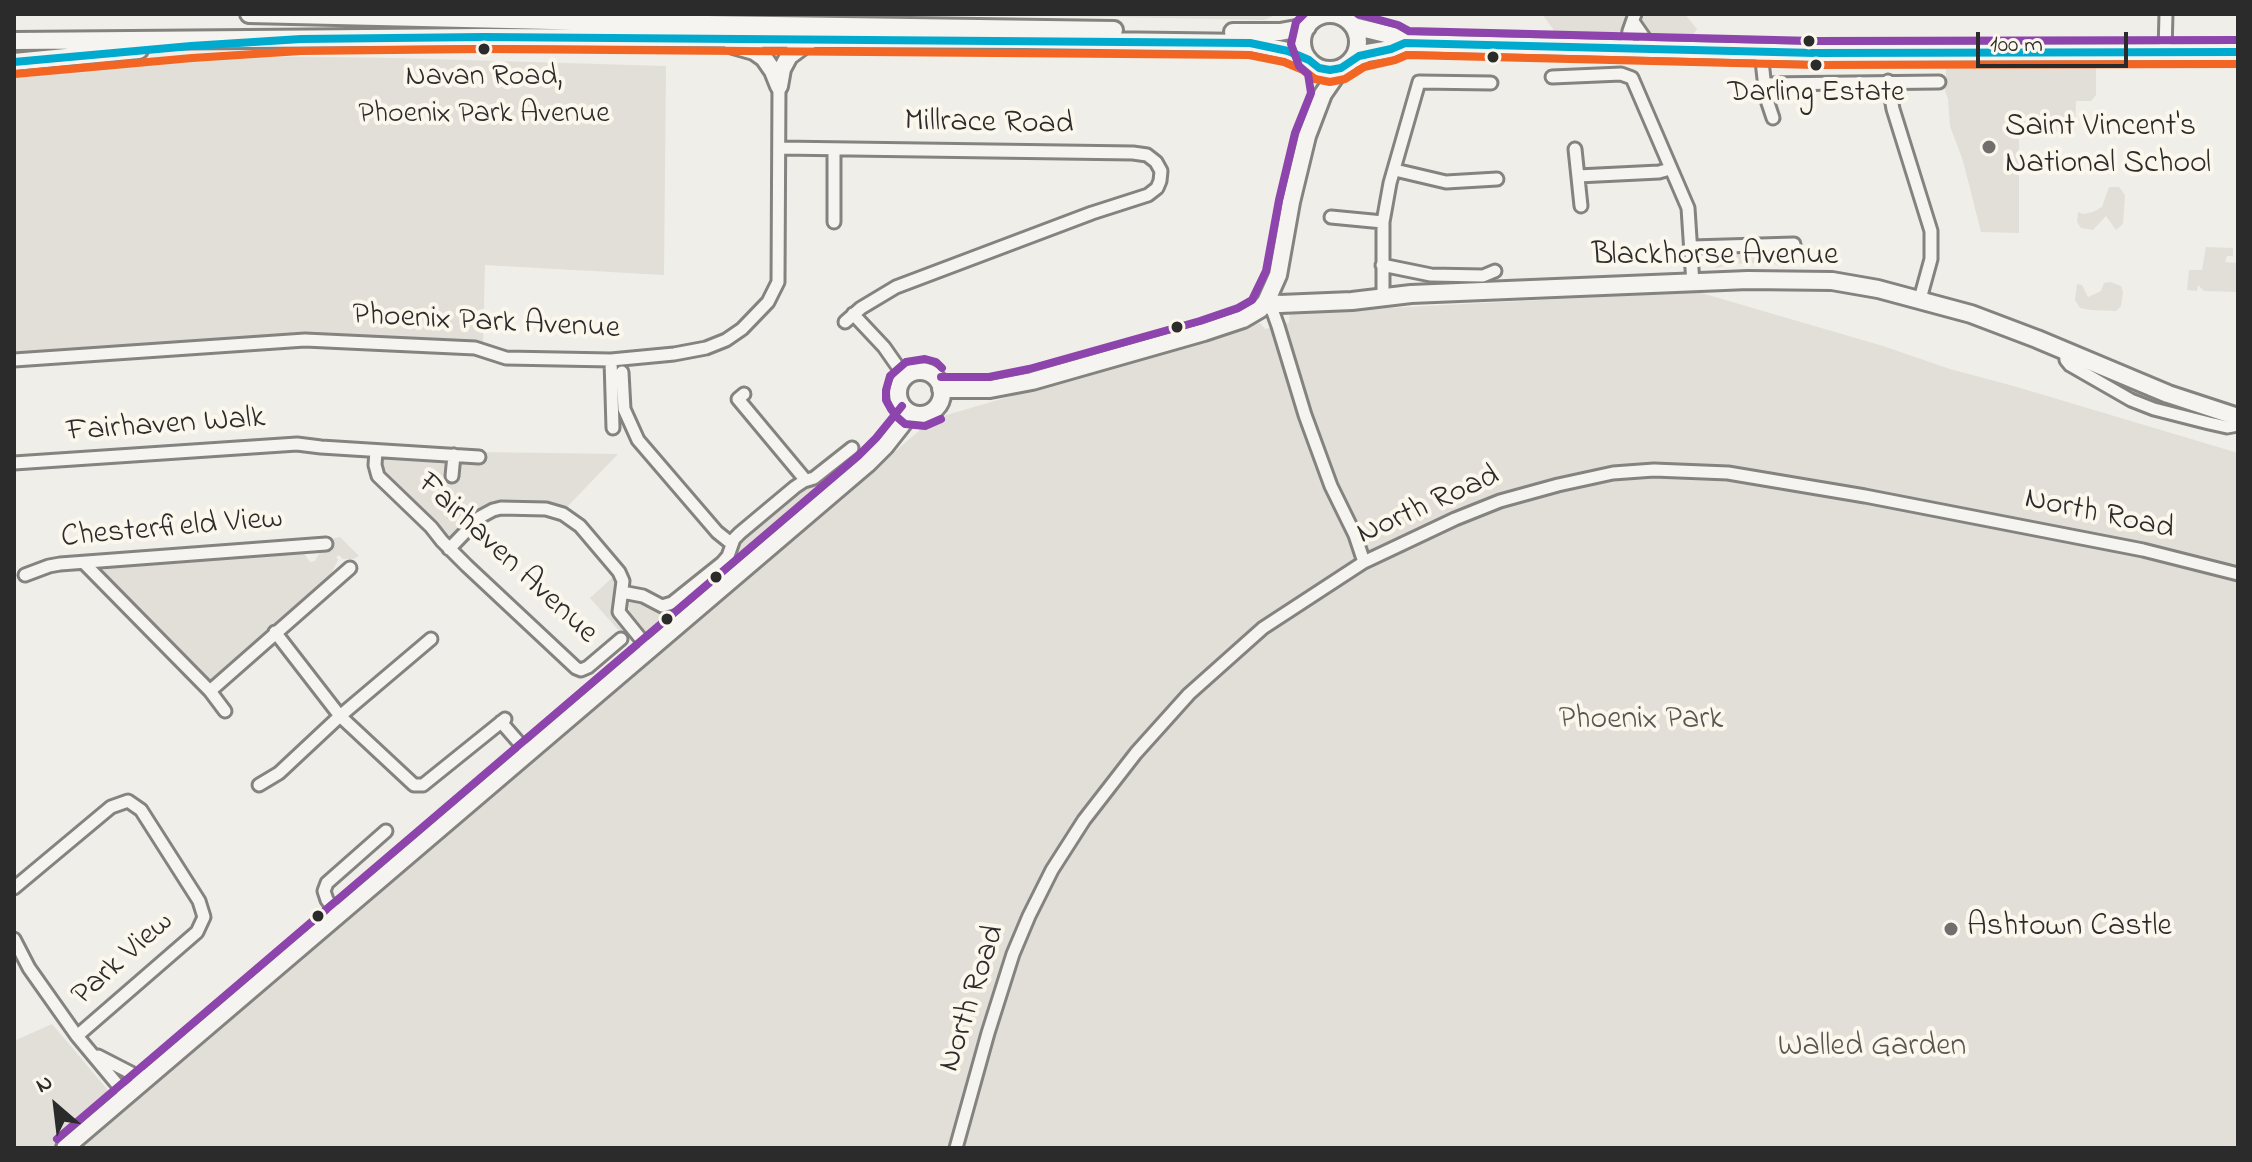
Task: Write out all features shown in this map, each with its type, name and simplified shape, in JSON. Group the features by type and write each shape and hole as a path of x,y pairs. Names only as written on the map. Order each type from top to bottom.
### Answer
{"main road":[{"path":"249,14 1186,33 1280,32 1330,14 1394,36 1405,43"},
{"path":"315,14 335,15"},
{"path":"941,389 990,389 1032,381 1253,314 1266,302 1278,275 1307,136 1323,94 1357,50 1358,41 1346,19"},
{"path":"1310,21 1303,42 1323,94"},
{"path":"14,41 484,37 1250,43 1288,51 1330,70 1367,53 1405,43 1761,52 2238,52"},
{"path":"779,86 782,69 789,56 813,38"},
{"path":"14,62 301,39"},
{"path":"697,39 754,51 764,58 779,86"},
{"name":"Blackhorse Avenue","path":"1266,302 1352,301 1411,294 1775,279 1832,281 1878,289 1971,314 2168,394 2238,417"},
{"path":"917,371 930,373 941,389 935,408 924,414 911,413 901,403 898,390 905,377 917,371"},
{"path":"65,1148 867,464 911,413"}],"street":[{"path":"2165,51 2166,14"},
{"path":"1626,48 1635,18"},
{"path":"1635,18 1652,49"},
{"path":"1761,52 1764,84 1773,118"},
{"path":"1552,77 1621,74 1632,78 1688,208 1693,284"},
{"path":"1888,81 1893,109 1931,231 1931,259 1920,299"},
{"path":"1383,297 1383,222 1419,82 1491,83"},
{"path":"1764,84 1939,82"},
{"name":"Phoenix Park Avenue","path":"14,360 305,340 475,348 506,358 611,360 706,348 742,329 768,302 778,282 779,86"},
{"name":"Millrace Road","path":"780,148 1127,153 1147,155 1161,171 1157,188 1148,195 896,287 849,318 871,331 905,377"},
{"path":"834,149 834,222"},
{"path":"1575,149 1581,206"},
{"path":"1578,176 1670,169"},
{"path":"1395,170 1446,182 1497,179"},
{"path":"1331,217 1383,222"},
{"path":"1692,247 1794,244"},
{"path":"1382,265 1431,275 1483,276 1495,271"},
{"path":"1266,302 1273,312 1331,486 1355,535 1364,562"},
{"path":"2065,350 2070,365 2131,400 2209,423 2227,427 2238,425"},
{"path":"611,360 617,434 632,430"},
{"path":"622,372 624,409 638,440 717,532 732,544"},
{"path":"744,394 738,399 804,481"},
{"name":"Fairhaven Walk","path":"14,463 297,444 321,447"},
{"name":"Fairhaven Avenue","path":"321,447 479,457"},
{"path":"622,592 667,605 722,563 740,533 804,481 814,478 852,448"},
{"name":"Fairhaven Avenue","path":"376,451 378,476 431,527 449,549 576,668 581,670 588,667 621,639"},
{"path":"452,476 454,455"},
{"name":"North Road","path":"956,1148 1013,954 1052,870 1084,820 1189,694 1263,628 1364,562 1455,519 1500,501 1613,473 1654,470 1728,473 1903,503 2143,550 2238,574"},
{"path":"449,549 480,517 493,510 554,510 580,526 619,572 623,581 619,612 649,649"},
{"name":"Chesterfield View","path":"25,575 49,566 326,544"},
{"path":"85,564 210,691 225,711"},
{"path":"210,691 350,568"},
{"path":"275,632 340,716 414,785 419,786 434,776 503,721 528,753"},
{"path":"259,785 279,773 340,716 431,639"},
{"name":"Park View","path":"14,888 111,807 128,801 141,810 199,901 204,917 197,932 77,1036"},
{"path":"339,915 327,900 324,891 327,883 386,831"},
{"name":"Park View","path":"14,939 29,968 77,1036 127,1096"},
{"name":"Park View","path":"90,1052 135,1075 151,1076"}],"shaded area":[{"path":"968,14 1278,14 1264,20"},
{"path":"1542,14 1685,14 1697,29 1690,40 1648,37 1642,26 1623,29 1614,36 1553,37 1553,29"},
{"path":"238,56 666,66 664,275 485,265 483,343 305,335 14,356 14,78"},
{"name":"Saint Vincent's National School","path":"2096,68 2096,95 2091,101 2076,101 2075,132 2019,133 2019,233 1981,232 1963,161 1950,126 1945,91 1946,69"},
{"path":"2109,187 2119,187 2125,195 2123,224 2116,230 2106,216 2093,230 2081,228 2077,222 2078,212 2093,212 2102,207"},
{"path":"2206,247 2233,248 2233,256 2227,256 2225,262 2238,263 2238,292 2204,291 2198,285 2197,291 2187,290 2189,270 2202,270"},
{"path":"1781,248 1793,252 1792,261 1784,268 1767,261 1734,263 1717,268 1702,262 1707,250"},
{"path":"2104,283 2121,286 2123,292 2121,306 2116,311 2080,308 2075,300 2077,284 2082,285 2088,297 2101,291"},
{"name":"Phoenix Park","path":"1698,292 2238,453 2238,1148 78,1148 933,419 1260,323 1265,329 1289,323 1290,313"},
{"path":"481,452 618,454 566,508 549,502 493,502 479,508 448,540 381,473 379,459 382,456 447,460 458,465 459,461 477,460"},
{"path":"819,483 822,486 654,634 647,633 630,615 628,604 633,601 660,614 670,614 729,564 741,540 803,488"},
{"path":"340,537 359,556 353,559 336,557 338,560 330,576 216,679 207,680 120,595 102,573 110,566 303,552 310,562 315,561 321,550 331,547 331,539"},
{"path":"614,576 617,584 613,601 616,616 625,630 621,633 590,598"},
{"path":"52,1024 112,1095 109,1102 55,1148 14,1148 14,1041"}],"transit line":[{"path":"941,377 989,377 1029,369 1200,321 1252,300 1266,271 1295,133 1311,93 1308,74 1299,66 1291,44 1296,22 1304,14"},
{"path":"1358,14 1409,31 1815,41 2238,40"},
{"path":"14,62 301,39 484,37 1250,43 1288,51 1319,68 1330,70 1341,68 1359,56 1405,43 1815,53 2238,52"},
{"path":"15,74 301,51 484,49 1249,55 1284,62 1315,79 1330,82 1345,79 1364,67 1407,55 1815,65 2238,64"},
{"path":"941,419 925,426 905,424 891,409 886,400 886,390 890,376 906,362 925,359 936,362 942,368"},
{"path":"57,1139 859,455 902,406"}],"place":[{"name":"Navan Road, Phoenix Park Avenue","path":"484,49"},
{"name":"Darling Estate","path":"1816,65"},
{"name":"Saint Vincent's National School","path":"1989,147"},
{"name":"Ashtown Castle","path":"1951,929"}],"park label":[{"name":"Walled Garden","path":"1872,1049"}]}
